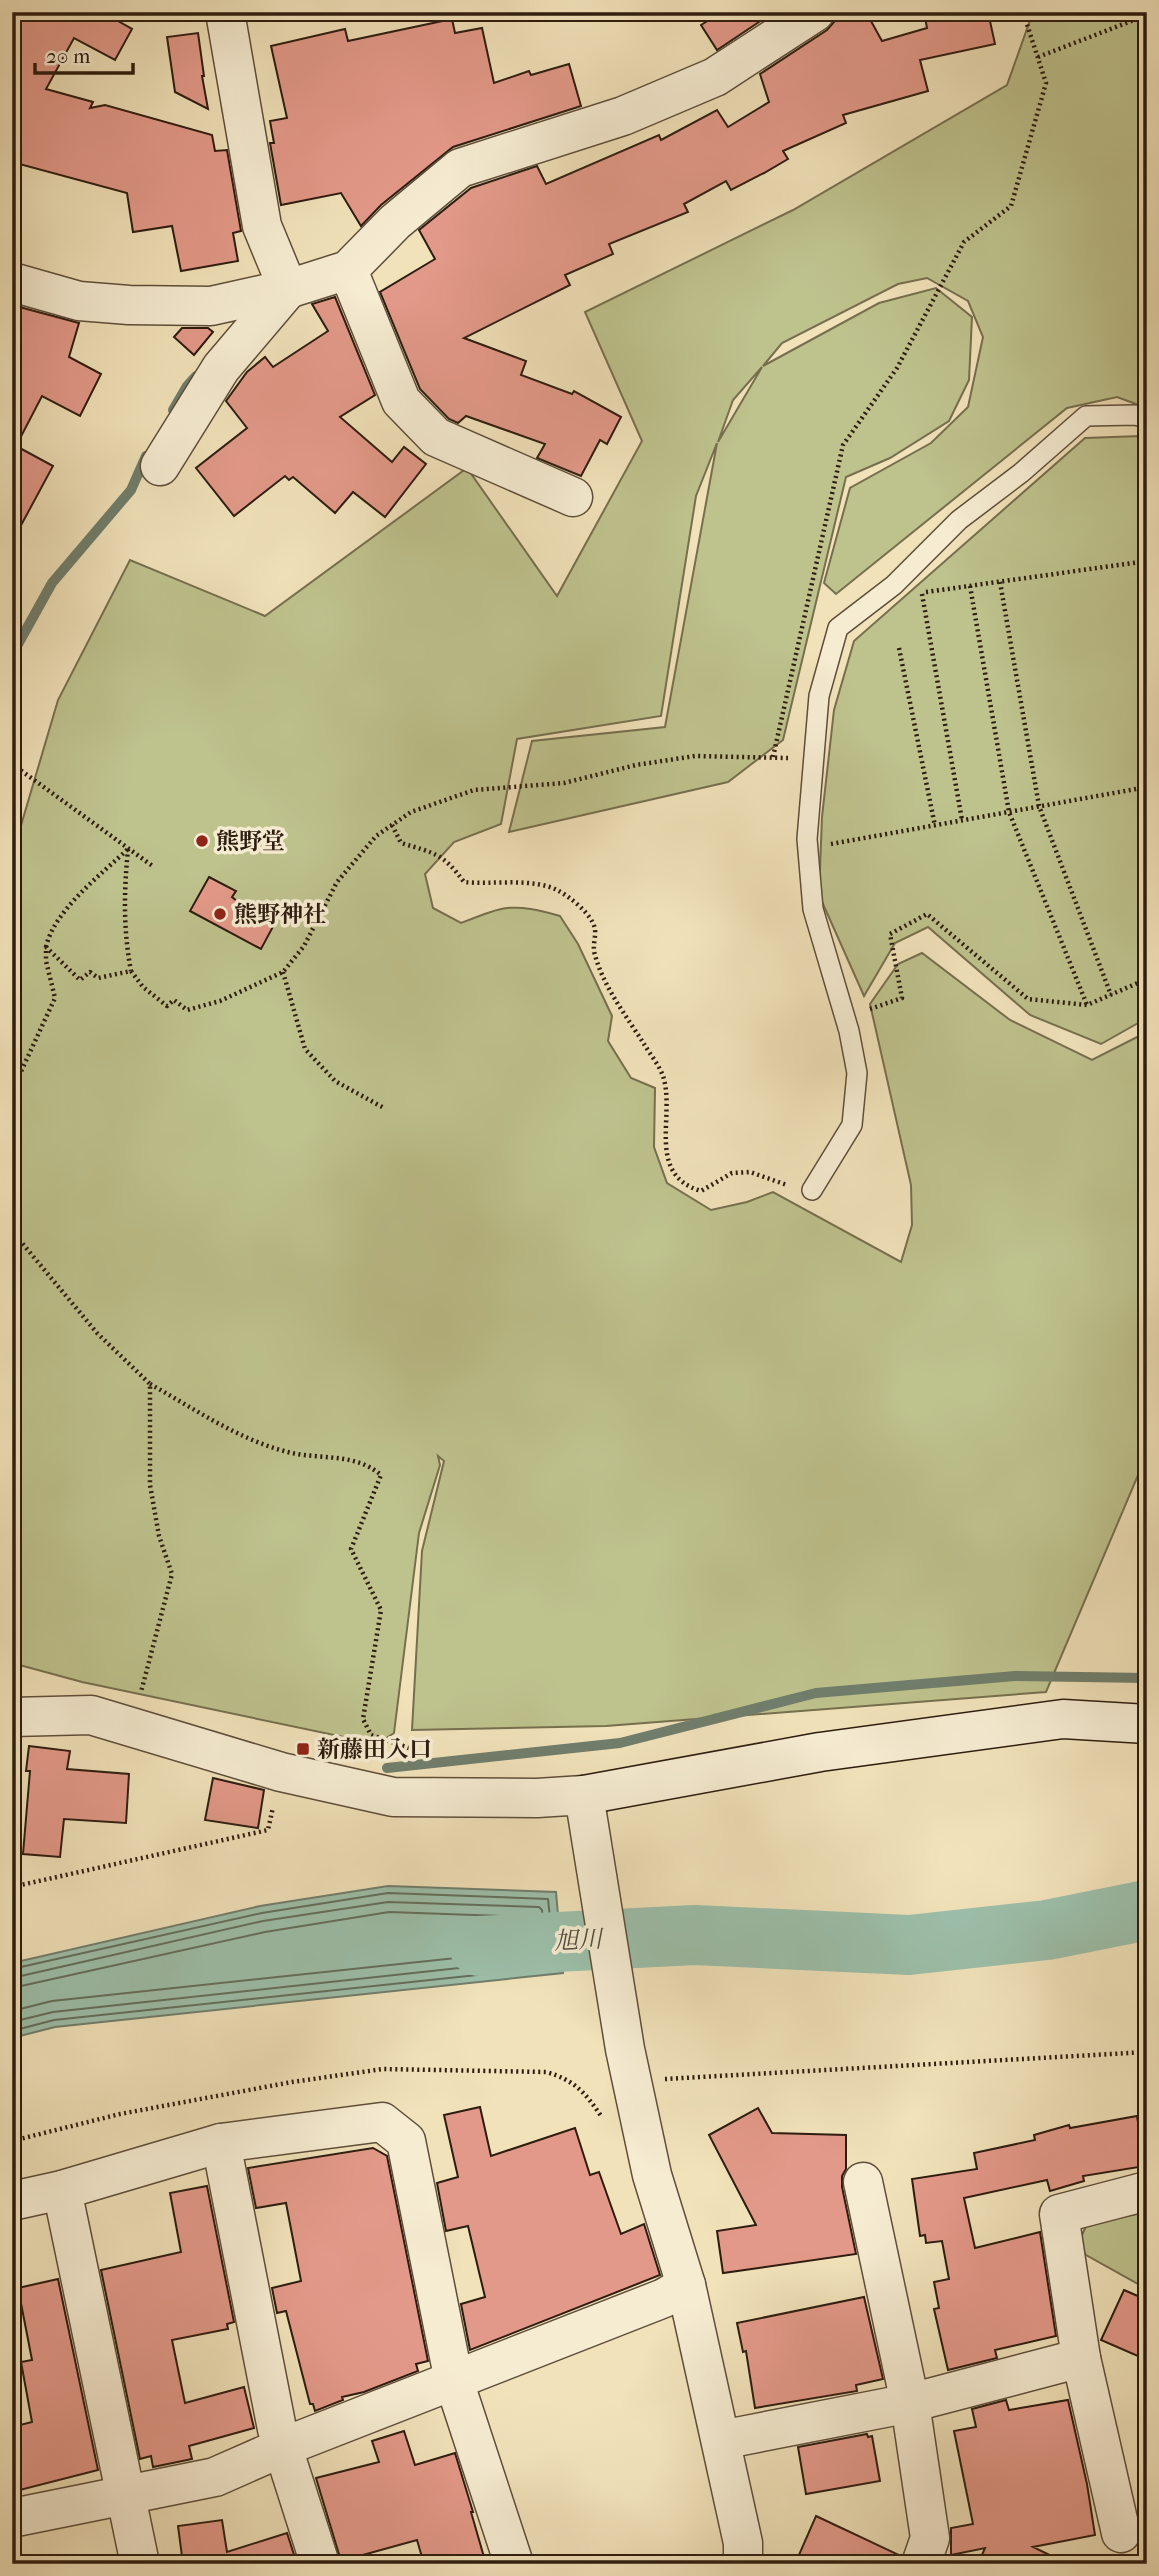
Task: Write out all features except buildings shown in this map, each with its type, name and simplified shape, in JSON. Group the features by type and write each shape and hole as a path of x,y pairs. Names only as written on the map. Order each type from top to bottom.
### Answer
{"street":[{"path":"225,12 261,226 288,289"},
{"path":"12,282 79,301 129,305 211,306 288,289 348,270 395,222 460,168 624,116 704,82 815,12"},
{"path":"348,270 401,401 436,437 573,497"},
{"path":"160,466 221,368 288,289"},
{"path":"12,1717 91,1715 281,1772 393,1797 537,1798 584,1795 820,1752 1063,1719 1147,1724"},
{"path":"584,1795 628,2065 652,2175 686,2286 743,2543 743,2564"},
{"path":"12,2201 62,2190 221,2143 382,2122 406,2141 454,2381 514,2564"},
{"path":"221,2143 277,2429 320,2564"},
{"path":"863,2182 910,2403 930,2538 921,2564"},
{"path":"62,2190 140,2564"},
{"path":"1121,2533 1081,2358 1059,2214 1147,2191"},
{"path":"12,2518 215,2477 664,2298 686,2286"},
{"path":"721,2441 910,2403 1081,2358"}],"lane":[{"path":"812,1190 852,1125 857,1073 845,1018 813,909 808,847 819,696 838,628 883,593 959,520 1021,473 1086,416 1135,415 1147,418"}],"path":[{"path":"773,757 843,444 897,368 964,242 1011,206 1046,82 1023,12"},
{"path":"1038,57 1147,15"},
{"path":"883,593 922,592 1147,561"},
{"path":"1000,582 1039,806 1111,995"},
{"path":"970,586 1009,812 1087,1005"},
{"path":"922,592 962,821"},
{"path":"900,648 935,826"},
{"path":"128,848 124,898 125,940 131,971 143,987 167,1006 174,1000 187,1010 220,1001 283,972 304,946 337,882 376,836 411,812 474,790 564,783 636,765 695,756 789,758 813,765"},
{"path":"12,764 154,867"},
{"path":"808,847 1147,787"},
{"path":"392,825 401,843 440,855 451,864 464,882 526,883 558,890 590,916 595,928 594,954 599,965 662,1073 667,1094 665,1127 670,1170 689,1187 701,1191 732,1173 750,1172 777,1183"},
{"path":"12,1091 55,998 46,961 49,935 74,901 128,848"},
{"path":"845,1018 902,998 890,934 927,914 1028,999 1087,1005 1147,979"},
{"path":"46,947 80,979 90,972 98,978 131,971"},
{"path":"283,972 305,1049 335,1081 384,1108"},
{"path":"12,1231 97,1333 150,1384 244,1436 286,1452 335,1456 371,1466 381,1475 351,1549 381,1610 363,1719 371,1735 409,1748"},
{"path":"140,1697 172,1574 159,1536 150,1485 150,1384"},
{"path":"12,1887 268,1830 281,1772"},
{"path":"628,2065 1147,2052"},
{"path":"12,2141 120,2114 292,2082 383,2069 546,2072 567,2078 588,2096 603,2119"}],"shaded area":[{"path":"1033,12 1147,12 1147,408 1117,397 1067,408 836,594 824,583 850,488 931,443 968,407 983,337 968,301 927,278 898,284 782,343 763,366 879,303 936,288 972,317 969,380 949,421 890,458 846,477 783,740 728,782 509,832 532,741 665,727 717,443 696,496 661,716 517,739 501,824 454,842 425,874 433,908 461,923 489,912 510,908 531,909 560,916 578,944 612,1016 608,1041 631,1078 655,1088 654,1147 667,1183 711,1210 747,1202 773,1192 901,1262 912,1225 911,1185 870,1004 898,964 922,953 1010,1020 1092,1060 1147,1032 1147,1454 1046,1692 606,1726 412,1730 422,1551 444,1461 438,1456 440,1465 419,1533 394,1733 377,1744 82,1682 12,1663 12,856 58,700 130,560 265,616 467,468 557,596 642,441 585,312 793,210 1007,85","holes":["762,367 718,442 733,400"]},
{"path":"1085,438 1147,438 1147,1018 1101,1044 1030,1015 928,927 895,943 864,996 819,895 822,817 834,710 854,641"},
{"path":"1147,2212 1147,2289 1086,2255 1077,2246 1087,2224"}],"water":[{"path":"388,1886 556,1892 563,1973 55,2027 12,2038 12,1963 260,1906"}],"waterway":[{"path":"173,410 196,376"},
{"path":"12,655 52,583 131,490 146,456"},
{"path":"387,1768 620,1743 816,1693 1015,1676 1147,1678"},
{"name":"旭川","path":"479,1946 695,1935 909,1945 1047,1930 1147,1910"}],"place":[{"name":"熊野堂","path":"202,841"},
{"name":"熊野神社","path":"220,914"},
{"name":"新藤田入口","path":"303,1749"}]}
